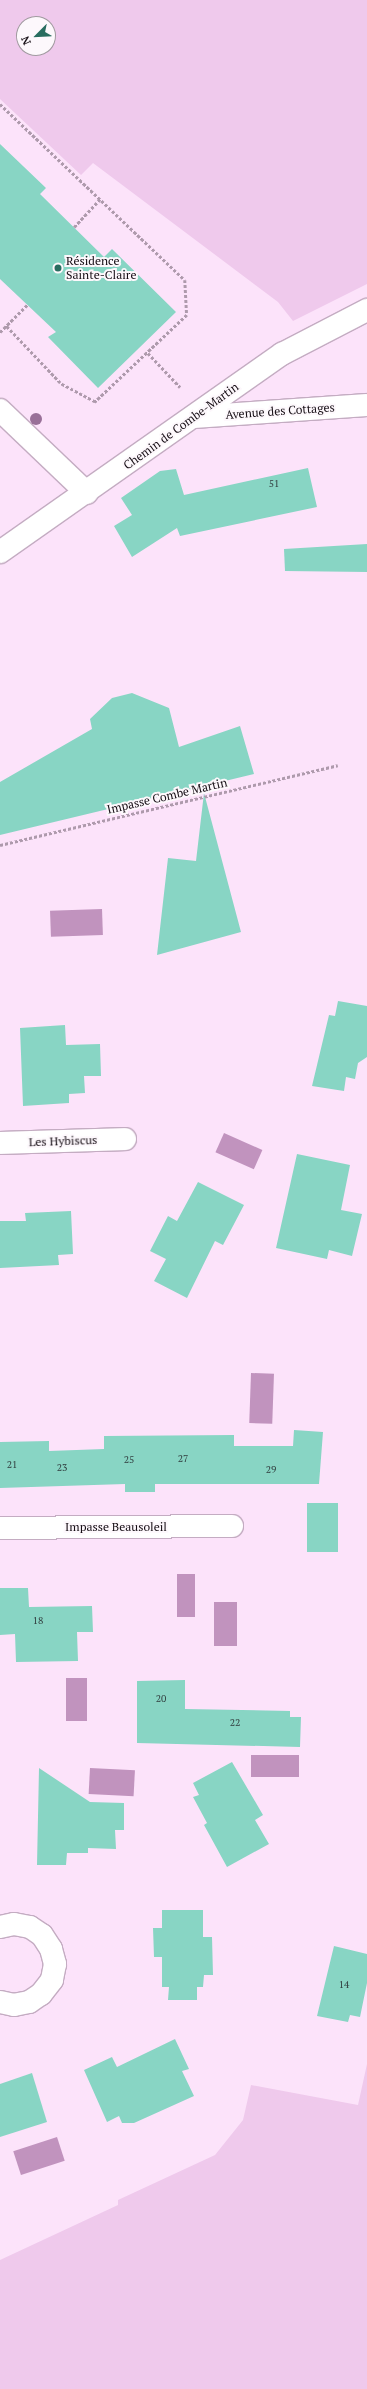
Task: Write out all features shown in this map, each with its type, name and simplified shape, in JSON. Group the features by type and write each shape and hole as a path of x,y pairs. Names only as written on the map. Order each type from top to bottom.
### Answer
{"street":[{"name":"Chemin de Combe-Martin","path":"0,552 87,493 282,354 367,310"},
{"name":"Avenue des Cottages","path":"194,417 367,405"},
{"path":"0,410 87,493"},
{"name":"Les Hybiscus","path":"0,1143 125,1139"},
{"name":"Impasse Beausoleil","path":"0,1528 232,1526"},
{"path":"0,1927 14,1924 30,1927 42,1935 51,1949 55,1964 52,1980 41,1994 29,2002 14,2005 0,2002"}],"path":[{"path":"0,104 185,280 187,316 95,402 60,383 6,326"},
{"path":"74,227 100,199"},
{"path":"0,332 28,304"},
{"path":"148,353 180,387"},
{"name":"Impasse Combe Martin","path":"0,845 338,765"}],"shaded area":[{"path":"0,0 367,0 367,284 293,321 278,302 93,163 81,175 0,99"},
{"path":"102,909 103,935 51,937 50,911"},
{"path":"224,1133 262,1150 254,1169 215,1152"},
{"path":"251,1373 274,1374 272,1424 249,1423"},
{"path":"177,1574 195,1574 195,1617 177,1617"},
{"path":"214,1602 237,1602 237,1646 214,1646"},
{"path":"66,1678 87,1678 87,1721 66,1721"},
{"path":"251,1755 299,1755 299,1777 251,1777"},
{"path":"90,1768 135,1770 134,1796 89,1794"},
{"path":"367,2064 367,2389 0,2389 0,2260 118,2205 118,2200 215,2155 243,2120 251,2085 358,2105"},
{"path":"57,2137 65,2161 21,2175 13,2151"}],"building":[{"name":"Résidence Sainte-Claire","path":"0,144 46,188 40,194 104,257 112,249 176,312 98,388 48,337 56,332 0,279"},
{"path":"308,468 317,507 180,536 177,528 132,557 114,526 132,515 121,498 160,471 176,469 184,495"},
{"path":"367,544 367,572 285,571 284,549"},
{"path":"132,693 169,708 179,747 240,726 254,774 0,835 0,782 92,729 90,719 112,698"},
{"path":"204,793 241,932 157,955 168,858 196,861"},
{"path":"338,1001 367,1006 367,1057 358,1063 355,1079 346,1077 344,1091 312,1086 329,1015 335,1016"},
{"path":"65,1025 66,1045 100,1044 101,1076 84,1076 85,1093 69,1094 69,1103 23,1106 20,1028"},
{"path":"297,1154 350,1165 341,1210 362,1214 352,1256 329,1250 327,1259 276,1248"},
{"path":"198,1182 244,1205 223,1245 215,1241 187,1298 154,1281 166,1259 150,1251 168,1216 177,1221"},
{"path":"71,1211 73,1254 58,1255 59,1265 0,1268 0,1221 26,1221 25,1213"},
{"path":"294,1430 323,1432 319,1484 155,1484 155,1492 125,1492 125,1484 0,1488 0,1442 49,1441 49,1451 104,1449 104,1436 234,1435 234,1446 293,1446"},
{"path":"307,1503 338,1503 338,1552 307,1552"},
{"path":"0,1588 28,1588 29,1607 92,1606 93,1632 77,1632 78,1661 16,1662 15,1634 0,1635"},
{"path":"185,1680 185,1709 290,1711 290,1717 301,1717 300,1747 137,1743 137,1681"},
{"path":"232,1762 263,1815 255,1820 269,1844 227,1867 204,1825 207,1823 193,1797 199,1795 193,1783"},
{"path":"39,1768 90,1802 124,1803 124,1830 115,1830 116,1849 88,1848 88,1853 67,1853 66,1865 37,1865"},
{"path":"162,1910 203,1910 203,1937 212,1937 213,1975 204,1975 203,1987 197,1987 197,2000 168,2000 169,1987 162,1987 162,1957 154,1957 153,1928 162,1928"},
{"path":"334,1946 367,1954 367,1983 360,2017 350,2015 348,2022 317,2016"},
{"path":"175,2039 189,2069 182,2071 194,2096 134,2123 122,2123 119,2116 107,2122 84,2070 112,2057 117,2067"},
{"path":"32,2073 47,2122 0,2137 0,2084"}],"place":[{"name":"Résidence Sainte-Claire","path":"58,268"}]}
